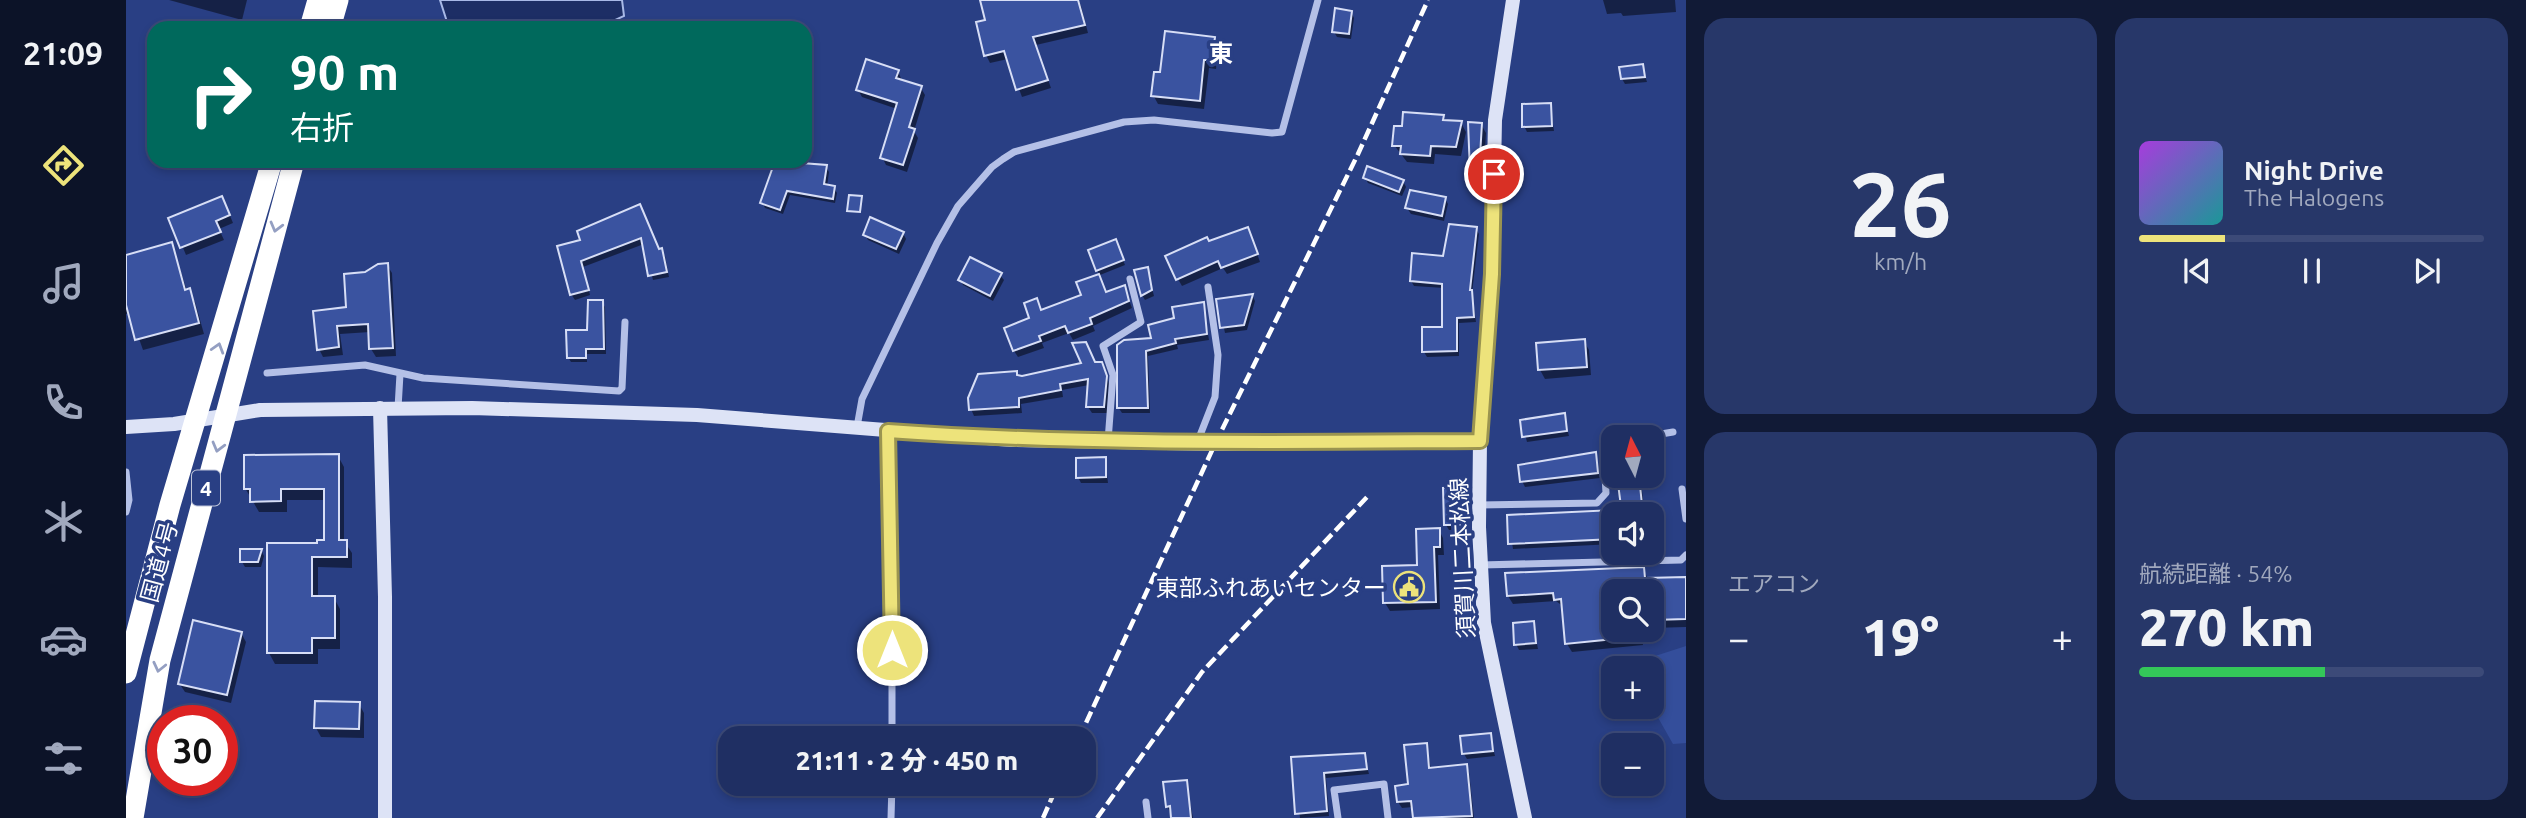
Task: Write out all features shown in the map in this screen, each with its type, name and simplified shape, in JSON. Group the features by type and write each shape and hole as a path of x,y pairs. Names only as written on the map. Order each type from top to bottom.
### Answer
{"highway":[{"path":"312,21 318,0"},
{"path":"332,21 338,0"},
{"name":"国道4号","path":"126,673 166,518 198,419 270,168"},
{"name":"国道4号","path":"133,818 160,660 292,168"}],"street":[{"path":"857,428 862,399 937,243 958,206 992,167 1014,152 1124,122 1154,120 1282,132 1318,0"},
{"name":"須賀川二本松線","path":"1513,0 1495,120 1492,274 1480,441 1479,505 1484,623 1525,818"},
{"path":"1108,441 1113,375 1102,346 1141,322 1130,279"},
{"path":"1197,443 1215,397 1216,386 1218,355 1208,287"},
{"path":"267,373 365,365 400,374 523,387 619,391 622,388 625,323"},
{"path":"398,408 400,374"},
{"path":"380,408 385,597 384,818"},
{"path":"126,427 260,410 398,408 697,415 1012,440 1197,443 1480,441"},
{"path":"888,431 892,533 892,726"},
{"path":"1664,434 1673,432"},
{"path":"126,471 129,500 126,512"},
{"path":"1479,505 1597,503 1606,493 1606,488"},
{"path":"1682,489 1686,519"},
{"path":"1480,565 1681,560 1686,555"},
{"path":"1338,818 1334,790 1384,784 1388,818"},
{"path":"891,818 892,796"},
{"path":"1146,802 1147,818"}],"shaded area":[{"path":"440,0 622,0 624,16 613,21 447,21"},
{"path":"1686,646 1686,743 1673,744 1659,719 1664,719 1664,656 1655,656"}],"building":[{"path":"980,0 1078,0 1085,25 1033,37 1048,80 1016,90 1004,51 984,56 976,22 985,20"},
{"path":"1335,8 1352,11 1349,34 1332,32"},
{"path":"1165,31 1215,37 1212,60 1204,60 1200,101 1151,96 1154,72 1160,72"},
{"path":"866,59 899,70 896,78 922,86 909,127 915,129 903,165 880,158 897,103 856,90"},
{"path":"1643,64 1645,77 1621,79 1619,67"},
{"path":"1551,103 1552,126 1522,127 1522,104"},
{"path":"1403,112 1444,115 1443,120 1462,121 1456,147 1431,146 1430,156 1400,154 1401,146 1392,146 1394,126 1402,126"},
{"path":"1468,122 1482,123 1479,173 1470,172"},
{"path":"812,164 827,165 824,184 835,186 833,199 787,191 780,210 760,203 772,168 812,168"},
{"path":"1367,166 1404,180 1399,192 1363,178"},
{"path":"1410,190 1446,197 1442,216 1405,208"},
{"path":"849,195 862,196 860,212 847,211"},
{"path":"222,196 230,215 216,221 221,232 180,248 168,218"},
{"path":"640,204 659,249 662,248 667,272 648,276 641,238 581,261 589,290 570,295 557,246 580,240 577,231"},
{"path":"870,217 904,232 896,249 863,235"},
{"path":"1449,224 1477,227 1470,290 1474,317 1457,318 1457,351 1422,352 1422,327 1442,327 1442,284 1410,281 1412,253 1443,256"},
{"path":"1248,227 1258,254 1221,268 1218,261 1176,280 1165,256 1207,237 1209,241"},
{"path":"1116,239 1124,260 1096,271 1088,250"},
{"path":"172,242 185,290 190,288 199,323 135,340 126,305 126,255"},
{"path":"970,257 1002,273 990,296 958,280"},
{"path":"388,263 393,348 369,349 368,324 337,326 339,347 317,350 313,311 346,307 344,274 365,272 378,264"},
{"path":"1148,267 1152,290 1141,296 1134,270"},
{"path":"1099,274 1106,292 1125,285 1129,301 1090,318 1092,324 1068,333 1065,326 1039,336 1041,341 1013,351 1004,328 1029,318 1024,303 1037,298 1041,310 1081,295 1076,282"},
{"path":"1253,294 1244,325 1220,328 1216,299"},
{"path":"588,300 603,300 604,349 586,349 586,358 567,358 566,330 587,330"},
{"path":"1204,302 1207,334 1175,339 1176,343 1146,351 1148,408 1117,408 1117,345 1124,340 1151,338 1148,325 1174,318 1172,307"},
{"path":"1585,339 1587,367 1538,370 1536,343"},
{"path":"1086,342 1095,362 1102,362 1107,376 1104,407 1086,407 1088,379 1060,384 1061,390 1019,398 1019,407 969,410 968,398 978,374 1017,371 1017,375 1022,376 1081,363 1072,343"},
{"path":"1565,413 1567,431 1522,437 1520,420"},
{"path":"1596,452 1598,473 1520,482 1518,465"},
{"path":"339,454 339,540 347,540 347,557 312,557 312,596 335,596 335,638 312,638 312,653 267,653 267,543 317,543 317,540 324,540 324,489 281,489 281,501 250,502 250,489 244,489 244,455"},
{"path":"1106,457 1106,477 1076,478 1076,458"},
{"path":"1459,487 1460,525 1444,525 1443,488"},
{"path":"1619,488 1640,488 1642,502 1620,502"},
{"path":"1601,511 1601,540 1508,544 1507,515"},
{"path":"1440,528 1440,547 1434,547 1436,602 1383,603 1382,566 1417,565 1416,529"},
{"path":"240,549 262,549 258,562 240,562"},
{"path":"1644,567 1645,578 1686,577 1686,619 1664,620 1664,579 1601,579 1601,640 1565,644 1561,599 1554,600 1553,593 1507,596 1505,573"},
{"path":"193,620 242,632 227,695 178,684"},
{"path":"1534,621 1536,643 1514,645 1513,623"},
{"path":"315,701 360,702 359,729 314,728"},
{"path":"1491,733 1493,751 1462,754 1460,736"},
{"path":"1427,743 1429,768 1467,764 1472,816 1413,818 1411,801 1397,802 1395,786 1408,784 1404,745"},
{"path":"1365,753 1367,769 1324,773 1327,811 1295,814 1291,757"},
{"path":"1187,780 1191,818 1171,818 1170,806 1166,807 1163,782"}],"railway":[{"path":"1085,726 1215,444 1358,154 1428,0"},
{"path":"1097,818 1202,672 1369,495"},
{"path":"1043,818 1053,796"}],"place":[{"name":"東部ふれあいセンター","path":"1409,587"}],"district":[{"name":"東","path":"1221,53"}],"route":[{"path":"892,650 892,533 888,431 1012,440 1215,444 1480,441 1492,274 1494,174"}]}
